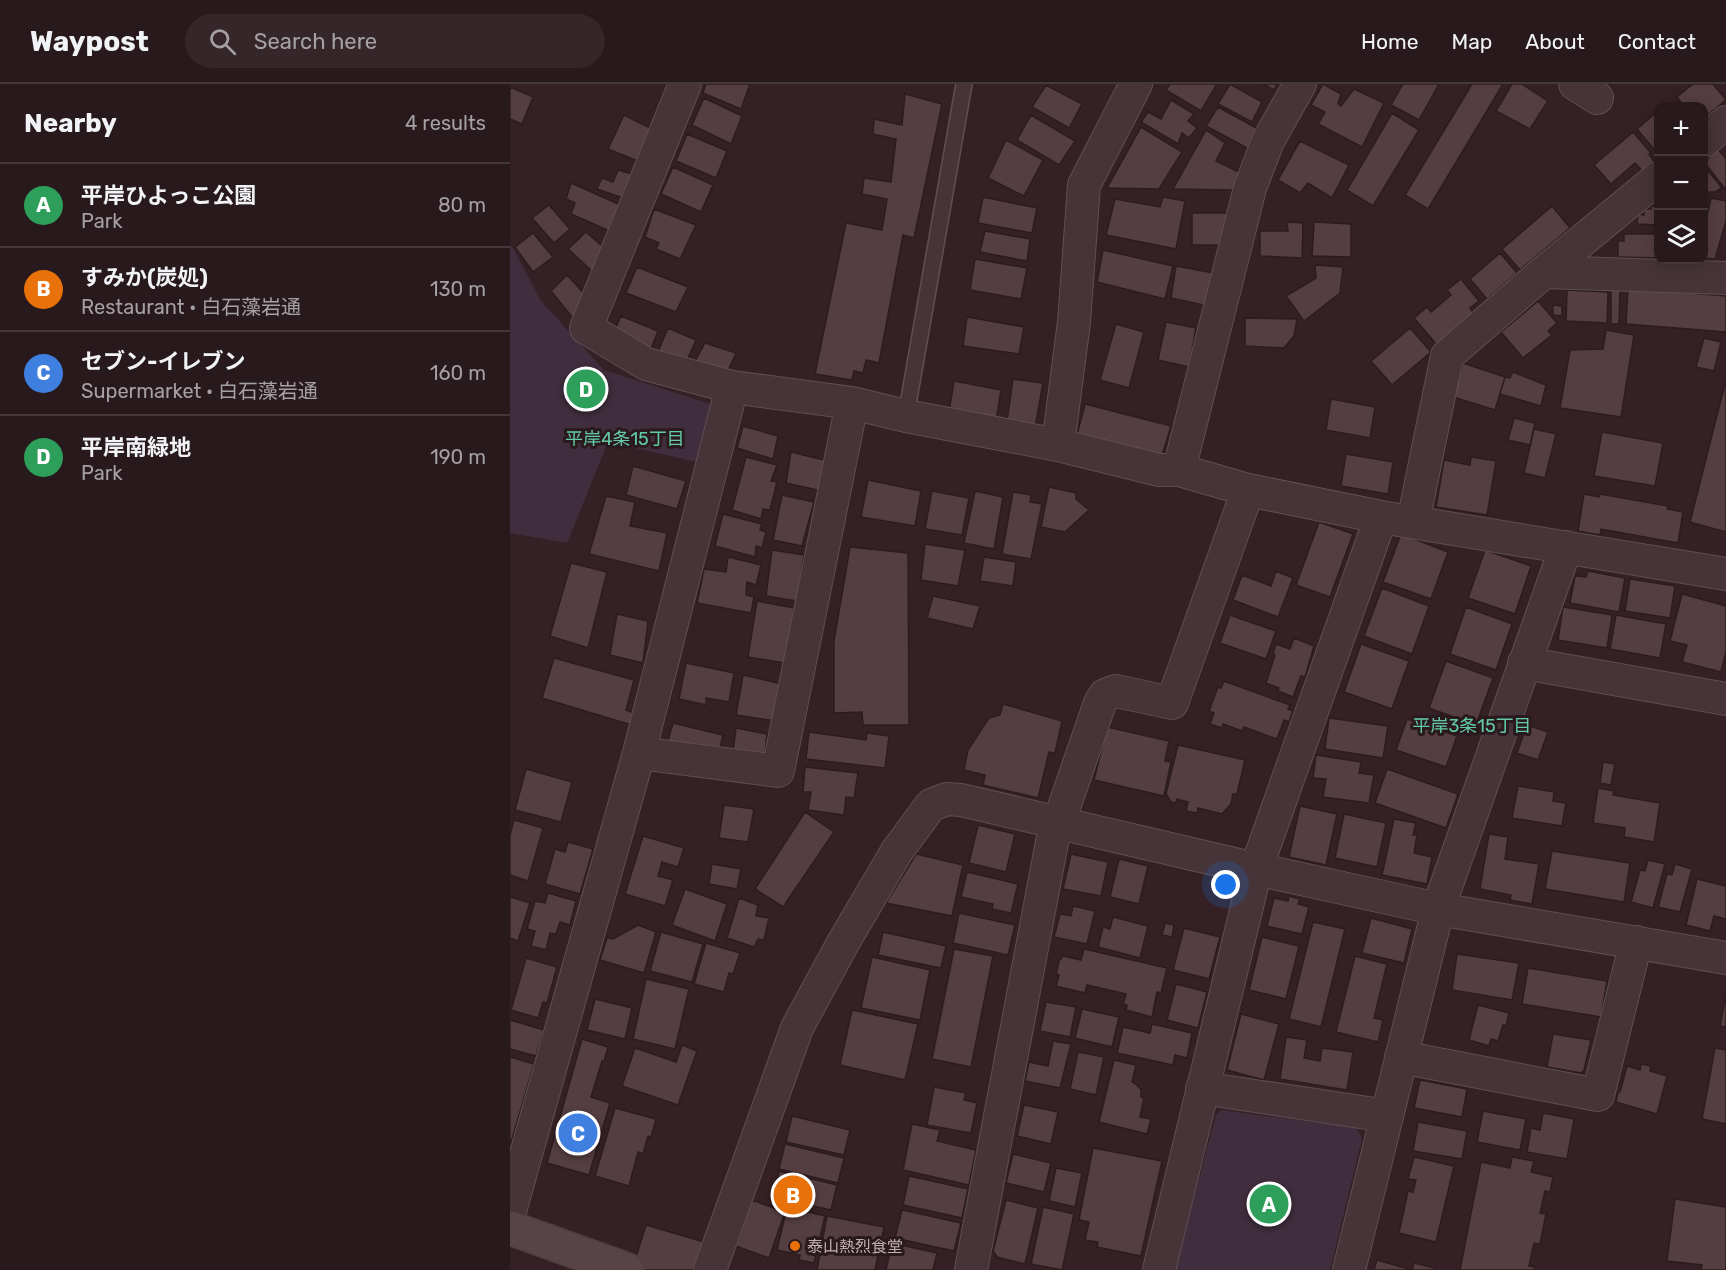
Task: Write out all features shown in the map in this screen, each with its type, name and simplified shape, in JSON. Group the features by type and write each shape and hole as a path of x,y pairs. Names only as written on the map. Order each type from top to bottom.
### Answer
{"main road":[{"path":"510,1228 621,1269"}],"street":[{"path":"685,84 586,328 646,364 732,387 852,403 906,416 1058,445 1159,470 1179,470 1248,490 1381,517 1726,574"},
{"path":"1058,445 1074,322 1084,185 1136,84"},
{"path":"1179,470 1250,188 1268,141 1300,84"},
{"path":"1708,138 1726,122"},
{"path":"1413,522 1447,356 1544,272 1654,182"},
{"path":"1544,272 1726,278"},
{"path":"510,1211 639,753 732,387"},
{"path":"639,753 778,771 852,403"},
{"path":"971,1270 1052,842 1100,703 1105,695 1116,691 1172,703 1248,490"},
{"path":"1159,1270 1257,869 1381,517"},
{"path":"1349,1270 1438,909 1566,547"},
{"path":"1524,663 1726,699"},
{"path":"710,1270 797,1028 897,851 931,806 946,799 961,800 1438,909 1726,958"},
{"path":"1401,1057 1598,1095 1636,942"},
{"path":"1202,1088 1387,1116"}],"lane":[{"path":"906,416 964,84"}],"shaded area":[{"path":"510,245 541,301 604,370 720,407 706,464 608,442 567,543 510,533"},
{"path":"1222,1110 1357,1128 1362,1138 1330,1270 1175,1270 1216,1115"}],"building":[{"path":"706,84 750,84 741,109 703,93"},
{"path":"1170,84 1217,84 1201,111 1166,90"},
{"path":"1230,84 1262,102 1252,122 1218,104"},
{"path":"1264,84 1277,84 1274,90"},
{"path":"1323,84 1341,94 1338,104 1341,106 1354,89 1384,103 1362,147 1318,124 1325,112 1311,105"},
{"path":"1403,84 1439,84 1419,120 1391,105"},
{"path":"1472,84 1503,84 1428,209 1405,195"},
{"path":"1512,84 1522,84 1548,101 1530,129 1496,111"},
{"path":"1693,84 1713,84 1726,100 1708,115 1708,102 1681,102 1677,97"},
{"path":"1046,85 1082,104 1069,128 1032,107"},
{"path":"510,87 533,97 522,124 510,119"},
{"path":"905,94 942,104 914,238 903,235 879,363 866,360 863,373 854,371 852,380 815,374 846,223 882,230 887,199 862,194 864,178 891,182 896,139 873,134 874,119 902,125"},
{"path":"704,98 742,116 731,144 692,125"},
{"path":"1171,100 1194,114 1188,121 1197,128 1189,138 1182,133 1178,144 1141,122 1148,112 1161,119"},
{"path":"1218,107 1260,130 1249,149 1206,126"},
{"path":"1392,113 1419,130 1373,206 1347,190"},
{"path":"1654,114 1654,149 1637,129"},
{"path":"624,115 654,130 640,162 608,149"},
{"path":"1031,115 1075,141 1059,165 1017,140"},
{"path":"1141,127 1182,152 1159,189 1107,188"},
{"path":"1206,130 1225,143 1216,161 1243,174 1232,190 1173,189"},
{"path":"1633,132 1651,153 1649,154 1654,161 1642,171 1635,163 1611,184 1594,165"},
{"path":"687,134 727,151 716,178 676,161"},
{"path":"1006,140 1043,160 1024,196 988,178"},
{"path":"1300,141 1349,165 1332,198 1308,183 1300,193 1278,180"},
{"path":"1718,149 1726,159 1726,190 1708,167 1708,158"},
{"path":"673,167 713,185 701,212 661,194"},
{"path":"618,170 636,175 626,199 597,189 602,178 613,182"},
{"path":"1708,171 1722,188 1715,192 1708,192"},
{"path":"571,183 625,207 614,233 571,214 575,203 566,199"},
{"path":"983,197 1037,208 1032,233 978,223"},
{"path":"1163,197 1185,201 1176,249 1106,235 1115,199 1160,207"},
{"path":"1711,198 1726,201 1726,221 1715,259 1708,258 1708,211"},
{"path":"549,205 570,229 554,243 532,218"},
{"path":"1552,206 1570,228 1520,270 1502,249"},
{"path":"1651,206 1654,206 1654,225 1637,224 1638,214 1644,215 1644,209 1651,209"},
{"path":"654,209 696,225 680,259 656,249 659,243 645,237"},
{"path":"1192,213 1231,213 1232,245 1192,245"},
{"path":"1287,222 1303,223 1302,258 1260,256 1260,231 1288,231"},
{"path":"1314,222 1351,224 1351,257 1312,256"},
{"path":"985,231 1030,239 1027,261 980,252"},
{"path":"586,232 610,253 593,272 568,249"},
{"path":"533,233 553,257 533,272 515,247"},
{"path":"1624,234 1654,234 1654,258 1618,257 1618,241 1624,241"},
{"path":"1103,250 1173,266 1165,299 1097,282"},
{"path":"1500,253 1517,273 1487,299 1470,279"},
{"path":"975,259 1027,268 1021,299 970,290"},
{"path":"1315,265 1343,267 1340,293 1304,321 1286,296 1316,278"},
{"path":"1176,266 1224,275 1217,308 1171,298"},
{"path":"637,267 688,287 676,312 626,293"},
{"path":"567,275 589,299 572,317 551,291"},
{"path":"1461,279 1479,301 1470,308 1474,314 1437,345 1414,318 1427,307 1431,312 1451,295 1447,290"},
{"path":"1611,287 1620,287 1619,324 1611,324"},
{"path":"1628,288 1726,296 1726,332 1626,324"},
{"path":"1567,290 1608,292 1607,323 1566,321"},
{"path":"1538,301 1557,323 1548,331 1552,335 1523,358 1501,332"},
{"path":"1553,305 1562,306 1562,316 1553,315"},
{"path":"621,316 658,331 647,359 609,343"},
{"path":"967,317 1024,327 1019,354 963,346"},
{"path":"1245,318 1297,319 1294,336 1284,348 1245,346"},
{"path":"1166,322 1196,328 1189,367 1158,360"},
{"path":"1116,324 1144,332 1129,388 1100,380"},
{"path":"668,328 696,340 685,365 657,354"},
{"path":"1410,328 1431,352 1392,385 1371,361"},
{"path":"1606,330 1634,335 1621,417 1560,408 1570,350 1603,349"},
{"path":"1704,338 1721,342 1714,371 1696,367"},
{"path":"705,343 736,353 728,371 716,366 712,375 689,372"},
{"path":"1463,363 1505,377 1495,410 1453,397"},
{"path":"1513,372 1546,385 1541,406 1500,394 1505,377 1510,378"},
{"path":"1013,379 1043,383 1033,439 1005,435"},
{"path":"1726,380 1726,532 1690,522"},
{"path":"954,381 1001,390 994,433 947,425"},
{"path":"1331,399 1375,407 1370,438 1326,430"},
{"path":"1085,404 1171,426 1160,462 1073,450"},
{"path":"1514,418 1535,423 1530,445 1508,440"},
{"path":"743,426 778,436 773,459 737,448"},
{"path":"1534,429 1556,434 1545,478 1524,473"},
{"path":"1602,432 1663,443 1655,486 1594,476"},
{"path":"791,452 828,461 822,491 786,483"},
{"path":"1346,454 1393,462 1388,494 1341,486"},
{"path":"746,457 777,465 771,481 777,482 770,510 763,509 761,519 732,510"},
{"path":"1471,457 1496,461 1487,515 1436,507 1444,460 1470,465"},
{"path":"633,466 686,481 677,509 626,495"},
{"path":"868,480 921,491 915,526 861,517"},
{"path":"1049,487 1076,493 1076,499 1089,510 1065,532 1041,527"},
{"path":"932,491 969,498 962,535 925,529"},
{"path":"975,491 1003,497 994,549 964,543"},
{"path":"1013,492 1031,495 1030,502 1042,504 1031,559 1002,554"},
{"path":"1584,494 1599,497 1600,494 1668,506 1667,509 1683,512 1678,543 1601,529 1600,535 1578,531"},
{"path":"782,495 814,502 802,546 773,540"},
{"path":"606,496 635,502 630,526 667,533 659,571 589,554"},
{"path":"723,514 762,524 760,530 766,532 762,548 756,546 755,557 715,546"},
{"path":"1319,522 1353,534 1330,597 1296,585"},
{"path":"1401,534 1448,552 1431,599 1383,582"},
{"path":"925,544 965,550 958,586 921,580"},
{"path":"850,547 908,553 909,725 863,725 862,712 834,713 834,641"},
{"path":"772,550 804,555 797,601 766,596"},
{"path":"1485,550 1531,566 1515,614 1468,598"},
{"path":"728,557 761,565 756,585 747,582 746,595 754,597 751,613 697,603 704,569 726,572"},
{"path":"984,557 1016,562 1013,586 980,581"},
{"path":"571,563 607,572 588,648 550,636"},
{"path":"1276,571 1293,578 1278,617 1233,600 1242,575 1271,586"},
{"path":"1588,571 1625,578 1619,612 1570,603 1575,576 1586,577"},
{"path":"1630,579 1675,586 1670,618 1625,611"},
{"path":"1382,588 1429,606 1412,654 1364,636"},
{"path":"1682,594 1726,606 1726,652 1721,672 1682,662 1687,645 1670,641"},
{"path":"933,596 980,606 973,629 927,618"},
{"path":"757,601 794,608 785,663 748,657"},
{"path":"1466,607 1512,624 1496,670 1450,654"},
{"path":"1563,607 1612,615 1607,648 1558,640"},
{"path":"617,614 648,621 643,663 610,655"},
{"path":"1230,615 1276,631 1266,659 1220,643"},
{"path":"1616,615 1666,624 1660,658 1610,649"},
{"path":"1294,638 1314,646 1305,677 1301,676 1293,697 1266,683 1276,644 1290,649"},
{"path":"1361,644 1409,661 1392,709 1344,692"},
{"path":"554,658 634,680 626,710 639,715 635,726 542,698"},
{"path":"1446,661 1493,678 1476,725 1429,708"},
{"path":"686,663 734,673 729,702 706,698 706,705 679,699"},
{"path":"743,675 782,684 776,721 736,715"},
{"path":"1224,681 1290,705 1288,709 1293,711 1289,722 1284,720 1277,739 1244,727 1242,731 1223,724 1222,728 1210,724 1214,713 1209,711 1218,687 1221,688"},
{"path":"1003,704 1062,721 1055,753 1049,752 1038,798 983,785 985,775 964,770 968,750 989,718 1000,715"},
{"path":"1329,718 1388,726 1383,758 1325,749"},
{"path":"1407,719 1457,736 1446,767 1396,750"},
{"path":"673,723 723,735 715,771 662,762"},
{"path":"1527,725 1548,732 1538,760 1517,753"},
{"path":"1107,727 1169,741 1165,761 1171,762 1164,796 1094,780"},
{"path":"736,728 767,734 763,774 731,768"},
{"path":"809,732 866,740 867,733 889,736 885,768 806,759"},
{"path":"1178,745 1245,760 1237,794 1233,794 1231,804 1222,814 1198,808 1197,813 1186,811 1188,802 1177,799 1176,803 1171,802 1166,794"},
{"path":"1316,755 1361,762 1359,773 1374,775 1369,803 1323,797 1326,779 1313,778"},
{"path":"1603,762 1615,764 1611,785 1600,783"},
{"path":"805,767 858,773 854,798 846,797 844,815 808,810 811,792 803,792"},
{"path":"526,769 572,782 561,822 515,810"},
{"path":"1387,769 1458,794 1446,828 1375,803"},
{"path":"1518,786 1554,792 1553,801 1566,803 1562,826 1512,818"},
{"path":"1598,788 1614,791 1613,795 1660,803 1654,842 1624,837 1625,828 1593,823"},
{"path":"724,805 754,809 748,842 719,838"},
{"path":"1300,806 1337,814 1326,865 1289,857"},
{"path":"805,812 834,832 783,907 755,889"},
{"path":"1344,814 1386,823 1377,867 1335,858"},
{"path":"1394,819 1416,823 1413,835 1417,835 1414,853 1432,857 1427,884 1382,875"},
{"path":"514,820 543,828 528,881 510,875 510,835"},
{"path":"978,825 1015,834 1006,872 969,863"},
{"path":"1489,834 1508,837 1505,859 1539,864 1532,904 1510,900 1511,895 1480,889"},
{"path":"643,836 684,848 678,867 662,862 658,876 673,880 665,906 625,894"},
{"path":"568,842 593,849 580,894 545,884 555,849 565,852"},
{"path":"1552,851 1630,863 1624,902 1545,889"},
{"path":"916,854 963,865 952,916 886,903"},
{"path":"1071,854 1108,862 1101,896 1063,889"},
{"path":"1119,859 1148,866 1139,904 1110,897"},
{"path":"1648,860 1665,864 1653,908 1631,902 1640,870 1645,871"},
{"path":"712,864 741,869 737,889 709,884"},
{"path":"1675,864 1692,869 1680,912 1658,907 1667,874 1672,875"},
{"path":"967,872 1018,884 1011,913 992,909 993,904 961,897"},
{"path":"1697,879 1726,886 1726,919 1714,916 1710,931 1686,925"},
{"path":"685,889 727,904 715,941 672,925"},
{"path":"548,893 576,901 570,925 560,922 556,934 550,933 546,950 531,946 535,931 527,929 535,901 545,903"},
{"path":"1289,896 1300,899 1298,904 1309,907 1302,934 1267,926 1274,898 1288,901"},
{"path":"510,897 530,903 518,941 510,938"},
{"path":"739,898 758,905 756,916 769,918 764,940 758,939 754,947 727,938"},
{"path":"1073,906 1095,911 1087,944 1054,937 1060,914 1071,916"},
{"path":"959,913 1015,925 1008,955 953,943"},
{"path":"1113,917 1148,926 1140,958 1098,947 1103,927 1110,929"},
{"path":"1371,918 1412,929 1404,963 1362,953"},
{"path":"1313,922 1345,929 1321,1027 1289,1019"},
{"path":"1165,923 1174,925 1172,937 1162,935"},
{"path":"638,925 656,932 644,973 600,960 607,938 613,939"},
{"path":"1184,928 1220,937 1209,979 1173,970"},
{"path":"661,932 703,944 692,982 650,971"},
{"path":"883,932 946,946 941,968 878,955"},
{"path":"1262,937 1299,946 1286,999 1249,990"},
{"path":"706,943 740,953 733,974 729,973 724,992 694,984"},
{"path":"954,949 993,956 971,1067 932,1059"},
{"path":"1084,949 1167,968 1161,993 1157,992 1152,1017 1126,1010 1127,1005 1123,1004 1126,994 1087,985 1085,993 1056,986 1059,961 1063,956 1081,960"},
{"path":"1457,954 1519,963 1512,1000 1452,990"},
{"path":"1355,956 1387,964 1374,1018 1383,1020 1378,1042 1336,1032"},
{"path":"872,957 930,970 920,1020 861,1008"},
{"path":"526,958 557,967 547,1003 543,1002 538,1018 511,1010"},
{"path":"1528,968 1607,981 1601,1017 1522,1004"},
{"path":"646,979 689,989 675,1049 633,1039"},
{"path":"1176,984 1207,992 1198,1028 1167,1020"},
{"path":"1726,994 1726,1027 1720,1026"},
{"path":"595,999 632,1008 625,1039 587,1030"},
{"path":"1046,1002 1076,1007 1070,1037 1040,1031"},
{"path":"1478,1005 1509,1013 1506,1026 1503,1025 1498,1041 1491,1039 1489,1046 1469,1040"},
{"path":"1082,1009 1119,1017 1112,1047 1075,1038"},
{"path":"852,1010 918,1024 905,1080 840,1065"},
{"path":"1241,1014 1279,1024 1264,1080 1227,1070"},
{"path":"510,1020 544,1030 536,1056 510,1049"},
{"path":"1152,1024 1192,1033 1187,1058 1175,1055 1173,1065 1117,1053 1123,1027 1150,1033"},
{"path":"1553,1034 1591,1040 1584,1070 1581,1073 1547,1067"},
{"path":"1286,1037 1307,1040 1304,1058 1320,1061 1322,1048 1353,1052 1347,1090 1280,1079"},
{"path":"582,1039 608,1047 591,1097 610,1103 589,1175 547,1163"},
{"path":"1053,1041 1071,1044 1060,1088 1025,1081 1029,1062 1048,1066"},
{"path":"682,1045 697,1051 678,1105 622,1086 635,1048 676,1062"},
{"path":"1715,1048 1726,1050 1726,1124 1702,1119"},
{"path":"1078,1052 1104,1057 1096,1095 1070,1089"},
{"path":"510,1057 534,1064 510,1146"},
{"path":"1114,1060 1136,1065 1132,1082 1141,1090 1141,1097 1144,1098 1140,1117 1151,1119 1147,1134 1099,1122"},
{"path":"1641,1064 1651,1066 1650,1071 1667,1076 1657,1114 1616,1102 1627,1066 1640,1070"},
{"path":"1420,1080 1467,1089 1462,1117 1414,1108"},
{"path":"934,1087 966,1093 964,1100 977,1103 971,1133 927,1125"},
{"path":"1024,1105 1058,1112 1051,1144 1017,1136"},
{"path":"615,1108 656,1119 643,1154 638,1152 629,1186 595,1176"},
{"path":"1483,1111 1526,1119 1520,1150 1477,1142"},
{"path":"1543,1113 1574,1119 1567,1159 1527,1152 1531,1128 1540,1130"},
{"path":"792,1116 850,1130 844,1155 786,1142"},
{"path":"1418,1122 1467,1131 1462,1159 1413,1151"},
{"path":"912,1124 940,1130 937,1141 976,1150 969,1185 903,1170"},
{"path":"785,1144 844,1158 838,1183 779,1169"},
{"path":"1093,1148 1162,1161 1141,1256 1097,1247 1098,1242 1085,1240 1089,1222 1079,1220"},
{"path":"1013,1154 1051,1163 1044,1192 1006,1183"},
{"path":"1414,1157 1454,1166 1436,1242 1399,1233 1408,1191 1413,1192 1416,1180 1408,1179"},
{"path":"1512,1157 1534,1161 1531,1172 1553,1177 1550,1192 1545,1191 1540,1213 1546,1214 1540,1244 1534,1243 1529,1266 1535,1267 1534,1270 1460,1270 1481,1162 1510,1168"},
{"path":"1056,1168 1082,1173 1075,1207 1049,1201"},
{"path":"779,1171 837,1185 831,1210 773,1197"},
{"path":"909,1176 968,1189 962,1218 903,1205"},
{"path":"1675,1199 1726,1207 1726,1270 1701,1270 1702,1265 1667,1261"},
{"path":"752,1200 785,1212 769,1258 736,1246"},
{"path":"1006,1200 1038,1208 1025,1264 997,1257 993,1251"},
{"path":"787,1207 825,1216 814,1263 799,1260 800,1255 777,1250"},
{"path":"1043,1207 1074,1214 1062,1270 1031,1264"},
{"path":"902,1210 961,1223 954,1251 895,1238"},
{"path":"827,1216 884,1227 875,1270 817,1270"},
{"path":"646,1225 704,1242 697,1270 632,1270"},
{"path":"892,1243 937,1253 933,1270 886,1270"},
{"path":"1377,1260 1412,1270 1374,1270"},
{"path":"1414,1263 1435,1268 1434,1270 1412,1270"}],"place":[{"name":"平岸南緑地","path":"586,389"},
{"name":"セブン-イレブン","path":"578,1133"},
{"name":"すみか(炭処)","path":"793,1195"},
{"name":"平岸ひよっこ公園","path":"1269,1204"},
{"name":"泰山熱烈食堂","path":"795,1246"}],"district":[{"name":"平岸4条15丁目","path":"625,439"},
{"name":"平岸3条15丁目","path":"1472,726"}]}
